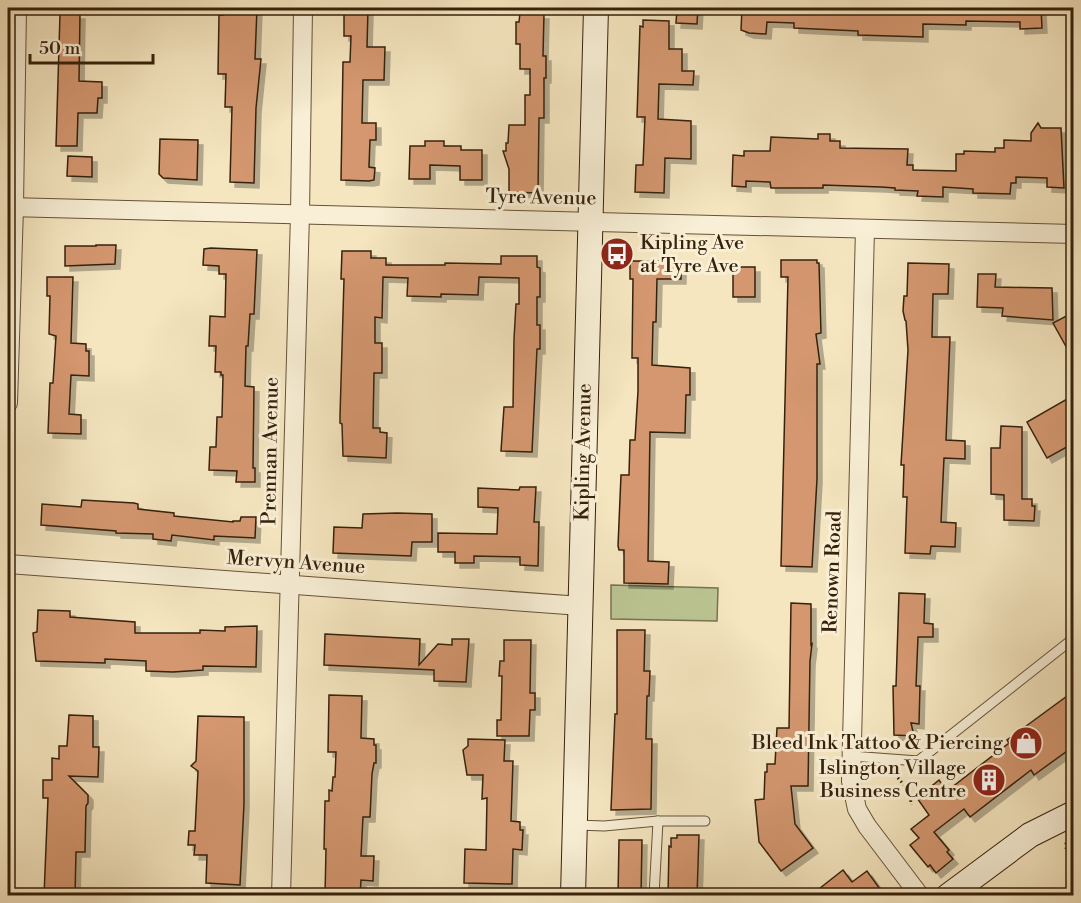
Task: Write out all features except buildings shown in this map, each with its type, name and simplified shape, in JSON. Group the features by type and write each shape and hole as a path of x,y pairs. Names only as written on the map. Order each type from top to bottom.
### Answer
{"main road":[{"name":"Kipling Avenue","path":"574,889 596,8"},
{"path":"948,896 1030,835 1072,822"}],"street":[{"path":"8,403 17,8"},
{"name":"Prennan Avenue","path":"281,896 300,214 303,8"},
{"name":"Tyre Avenue","path":"11,207 1074,234"},
{"name":"Renown Road","path":"865,229 851,781 857,808 867,826 920,896"},
{"name":"Mervyn Avenue","path":"8,564 581,606"}],"lane":[{"path":"851,756 918,761 1074,638"},
{"path":"654,896 658,821"},
{"path":"574,825 705,821"}],"path":[{"path":"892,759 891,770 910,792 911,805"},
{"path":"1072,822 1065,846 1074,862"}],"green space":[{"path":"611,585 718,588 717,621 611,619"}],"place":[{"name":"Kipling Ave at Tyre Ave","path":"617,254"},
{"name":"Bleed Ink Tattoo & Piercing","path":"1026,743"},
{"name":"Islington Village Business Centre","path":"989,780"}]}
